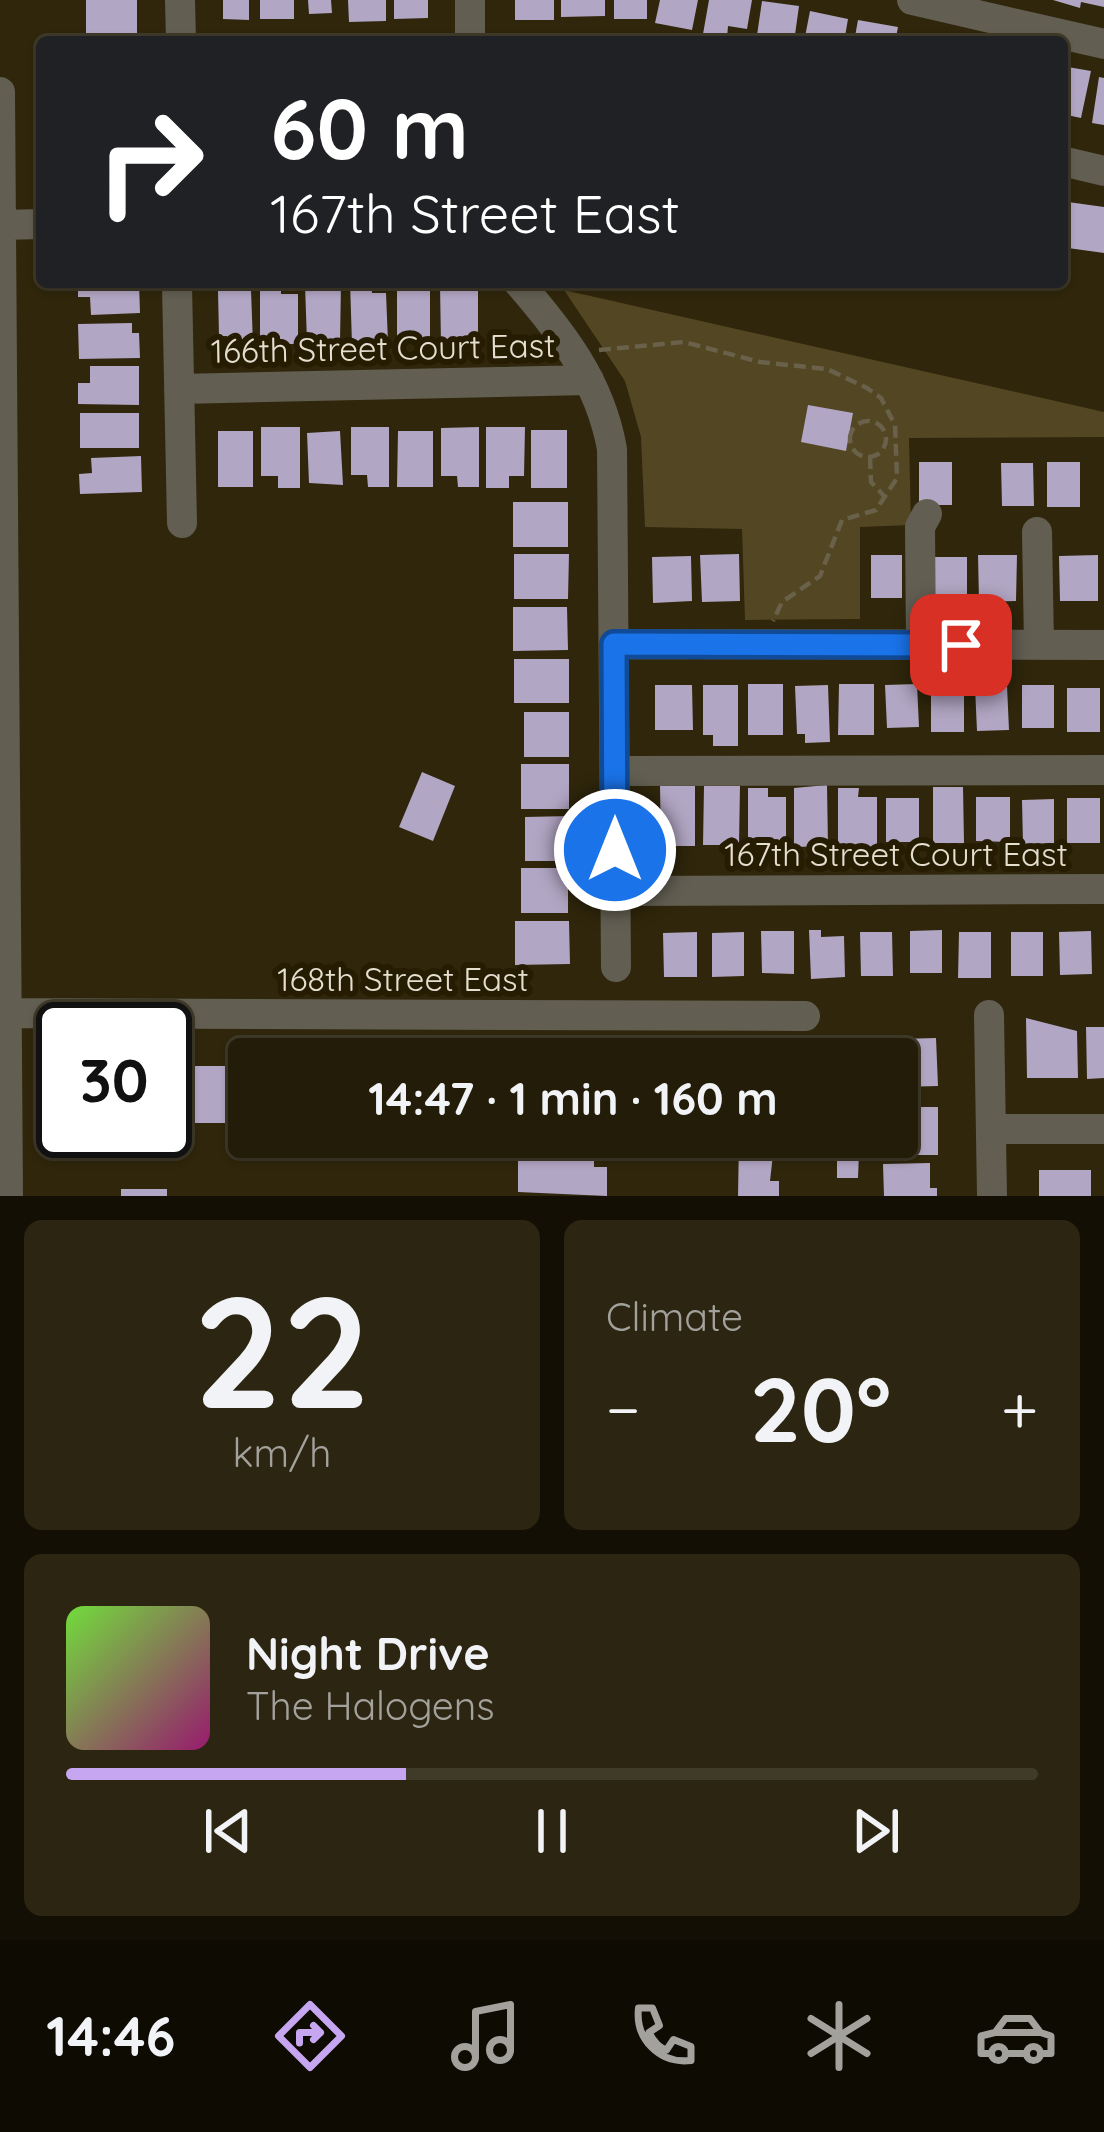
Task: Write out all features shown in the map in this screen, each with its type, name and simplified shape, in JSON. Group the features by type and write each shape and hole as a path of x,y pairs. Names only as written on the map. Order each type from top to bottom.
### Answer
{"street":[{"path":"180,0 181,36"},
{"path":"470,0 470,36"},
{"path":"912,0 1104,44"},
{"path":"0,92 3,1013 8,1196"},
{"path":"1068,162 1104,171"},
{"path":"1,225 36,224"},
{"path":"177,288 182,524"},
{"path":"523,288 574,350 590,380 612,449 616,967"},
{"name":"166th Street Court East","path":"179,389 590,380"},
{"path":"922,645 920,527 927,514"},
{"path":"1036,532 1040,645"},
{"path":"614,644 1104,646"},
{"path":"615,771 1104,770"},
{"name":"167th Street Court East","path":"616,891 1104,890"},
{"name":"168th Street East","path":"3,1013 805,1016"},
{"path":"989,1016 992,1196"},
{"path":"993,1130 1104,1129"}],"path":[{"path":"574,350 646,349 683,342 760,362 827,369 881,398 898,435 897,478 876,510 848,516 838,525 820,577 776,608 772,645"},
{"path":"863,422 875,422 886,435 881,452 870,457 854,450 850,440 863,422"},
{"path":"870,457 871,482 887,499"}],"shaded area":[{"path":"564,290 1104,412 1104,437 909,438 911,525 860,527 860,619 745,620 742,529 645,527 641,437 625,381"}],"building":[{"path":"86,0 137,0 137,35 86,35"},
{"path":"223,0 249,0 249,20 223,19"},
{"path":"260,0 294,0 294,19 260,19"},
{"path":"308,0 331,0 332,13 309,14"},
{"path":"348,0 386,0 386,21 349,22"},
{"path":"394,0 428,0 428,18 394,19"},
{"path":"515,0 554,0 554,20 515,20"},
{"path":"561,0 605,0 605,16 561,17"},
{"path":"614,0 647,0 647,19 614,19"},
{"path":"660,0 698,0 692,30 655,23"},
{"path":"709,0 752,0 747,29 728,26 727,36 703,34"},
{"path":"1053,0 1104,0 1104,7 1081,2 1080,8"},
{"path":"762,1 799,6 795,36 757,36"},
{"path":"810,11 848,19 845,36 805,36"},
{"path":"858,20 898,27 896,36 855,36"},
{"path":"1068,67 1091,71 1081,118 1068,115"},
{"path":"1099,77 1104,78 1104,125 1092,123"},
{"path":"1068,202 1104,207 1104,253 1068,248"},
{"path":"78,288 139,288 140,313 91,315 90,297 78,297"},
{"path":"260,288 298,294 298,344 260,344"},
{"path":"305,288 341,288 340,341 307,342"},
{"path":"350,288 386,293 388,342 352,344"},
{"path":"440,288 478,288 478,345 441,345"},
{"path":"397,289 430,289 430,340 397,340"},
{"path":"251,290 253,344 227,344 227,336 219,336 218,291"},
{"path":"132,323 132,333 139,333 140,358 79,359 78,324"},
{"path":"90,366 139,366 139,405 78,404 78,383 90,383"},
{"path":"808,405 853,413 846,451 801,442"},
{"path":"80,413 139,413 139,448 80,448"},
{"path":"261,427 300,427 300,488 278,488 278,476 261,476"},
{"path":"351,427 389,427 389,487 368,487 367,475 351,475"},
{"path":"479,427 479,487 458,487 457,476 441,476 441,428"},
{"path":"486,427 525,427 524,476 509,476 509,488 486,488"},
{"path":"531,430 567,430 567,488 531,488"},
{"path":"218,431 253,431 253,487 218,487"},
{"path":"340,431 343,485 309,483 307,433"},
{"path":"398,431 433,431 433,487 397,487"},
{"path":"141,456 142,492 80,494 79,474 92,473 91,458"},
{"path":"919,462 952,462 952,505 919,505"},
{"path":"1047,462 1080,462 1080,507 1047,507"},
{"path":"1001,463 1033,463 1034,506 1002,506"},
{"path":"513,502 568,502 568,547 513,547"},
{"path":"514,554 569,554 568,599 514,599"},
{"path":"739,554 740,601 702,602 700,555"},
{"path":"871,555 902,555 902,598 871,598"},
{"path":"978,555 1017,555 1016,601 979,602"},
{"path":"1098,555 1098,601 1060,601 1059,556"},
{"path":"691,556 692,601 653,603 652,557"},
{"path":"935,557 967,557 967,599 935,599"},
{"path":"513,607 567,607 568,650 513,651"},
{"path":"514,659 569,659 569,703 514,703"},
{"path":"748,684 783,684 783,735 748,735"},
{"path":"839,684 874,684 874,735 838,735"},
{"path":"917,684 919,727 887,728 885,685"},
{"path":"655,685 692,685 693,730 655,730"},
{"path":"703,685 738,685 738,746 713,746 713,735 703,735"},
{"path":"828,685 830,742 805,743 805,734 797,734 795,686"},
{"path":"931,685 964,690 964,732 931,732"},
{"path":"1022,685 1054,685 1054,728 1022,728"},
{"path":"1007,686 1009,730 977,731 975,687"},
{"path":"1067,688 1100,688 1100,732 1067,732"},
{"path":"524,712 569,712 569,757 524,757"},
{"path":"521,764 569,764 569,809 521,809"},
{"path":"422,772 455,786 433,841 399,827"},
{"path":"827,785 828,846 794,847 794,788"},
{"path":"660,786 695,786 695,846 661,846"},
{"path":"704,786 740,786 739,845 703,845"},
{"path":"933,787 963,787 964,843 933,843"},
{"path":"748,788 768,788 768,797 786,797 786,848 748,848"},
{"path":"838,788 859,788 858,797 877,797 877,847 838,847"},
{"path":"976,797 1010,797 1010,842 976,841"},
{"path":"886,798 919,798 919,842 886,842"},
{"path":"1067,798 1100,798 1100,843 1067,843"},
{"path":"1054,799 1054,843 1023,844 1022,800"},
{"path":"571,816 571,861 525,861 525,817"},
{"path":"521,868 568,868 568,913 521,913"},
{"path":"515,921 569,921 570,964 515,965"},
{"path":"809,930 821,930 821,937 844,936 845,977 811,979"},
{"path":"942,930 942,973 910,973 910,931"},
{"path":"761,931 794,931 794,974 762,973"},
{"path":"1091,931 1092,974 1060,975 1059,932"},
{"path":"697,932 697,977 664,977 663,933"},
{"path":"744,932 744,976 712,977 712,933"},
{"path":"860,932 892,932 893,976 861,976"},
{"path":"959,932 991,932 991,978 958,978"},
{"path":"1011,932 1043,932 1043,976 1011,976"},
{"path":"1026,1018 1077,1031 1078,1078 1027,1078"},
{"path":"1086,1027 1104,1027 1104,1078 1087,1079"},
{"path":"918,1038 936,1038 938,1086 918,1087"},
{"path":"192,1066 227,1066 228,1123 192,1123"},
{"path":"918,1107 938,1107 938,1155 918,1155"},
{"path":"518,1158 594,1158 594,1167 607,1167 607,1196 518,1192"},
{"path":"739,1158 773,1158 770,1181 779,1181 779,1196 738,1196"},
{"path":"837,1158 859,1158 858,1178 837,1178"},
{"path":"930,1163 930,1188 937,1188 937,1196 884,1196 883,1164"},
{"path":"1039,1170 1091,1170 1091,1196 1039,1196"},
{"path":"121,1189 167,1189 167,1196 121,1196"}],"route":[{"path":"615,850 614,644 961,645"}]}
